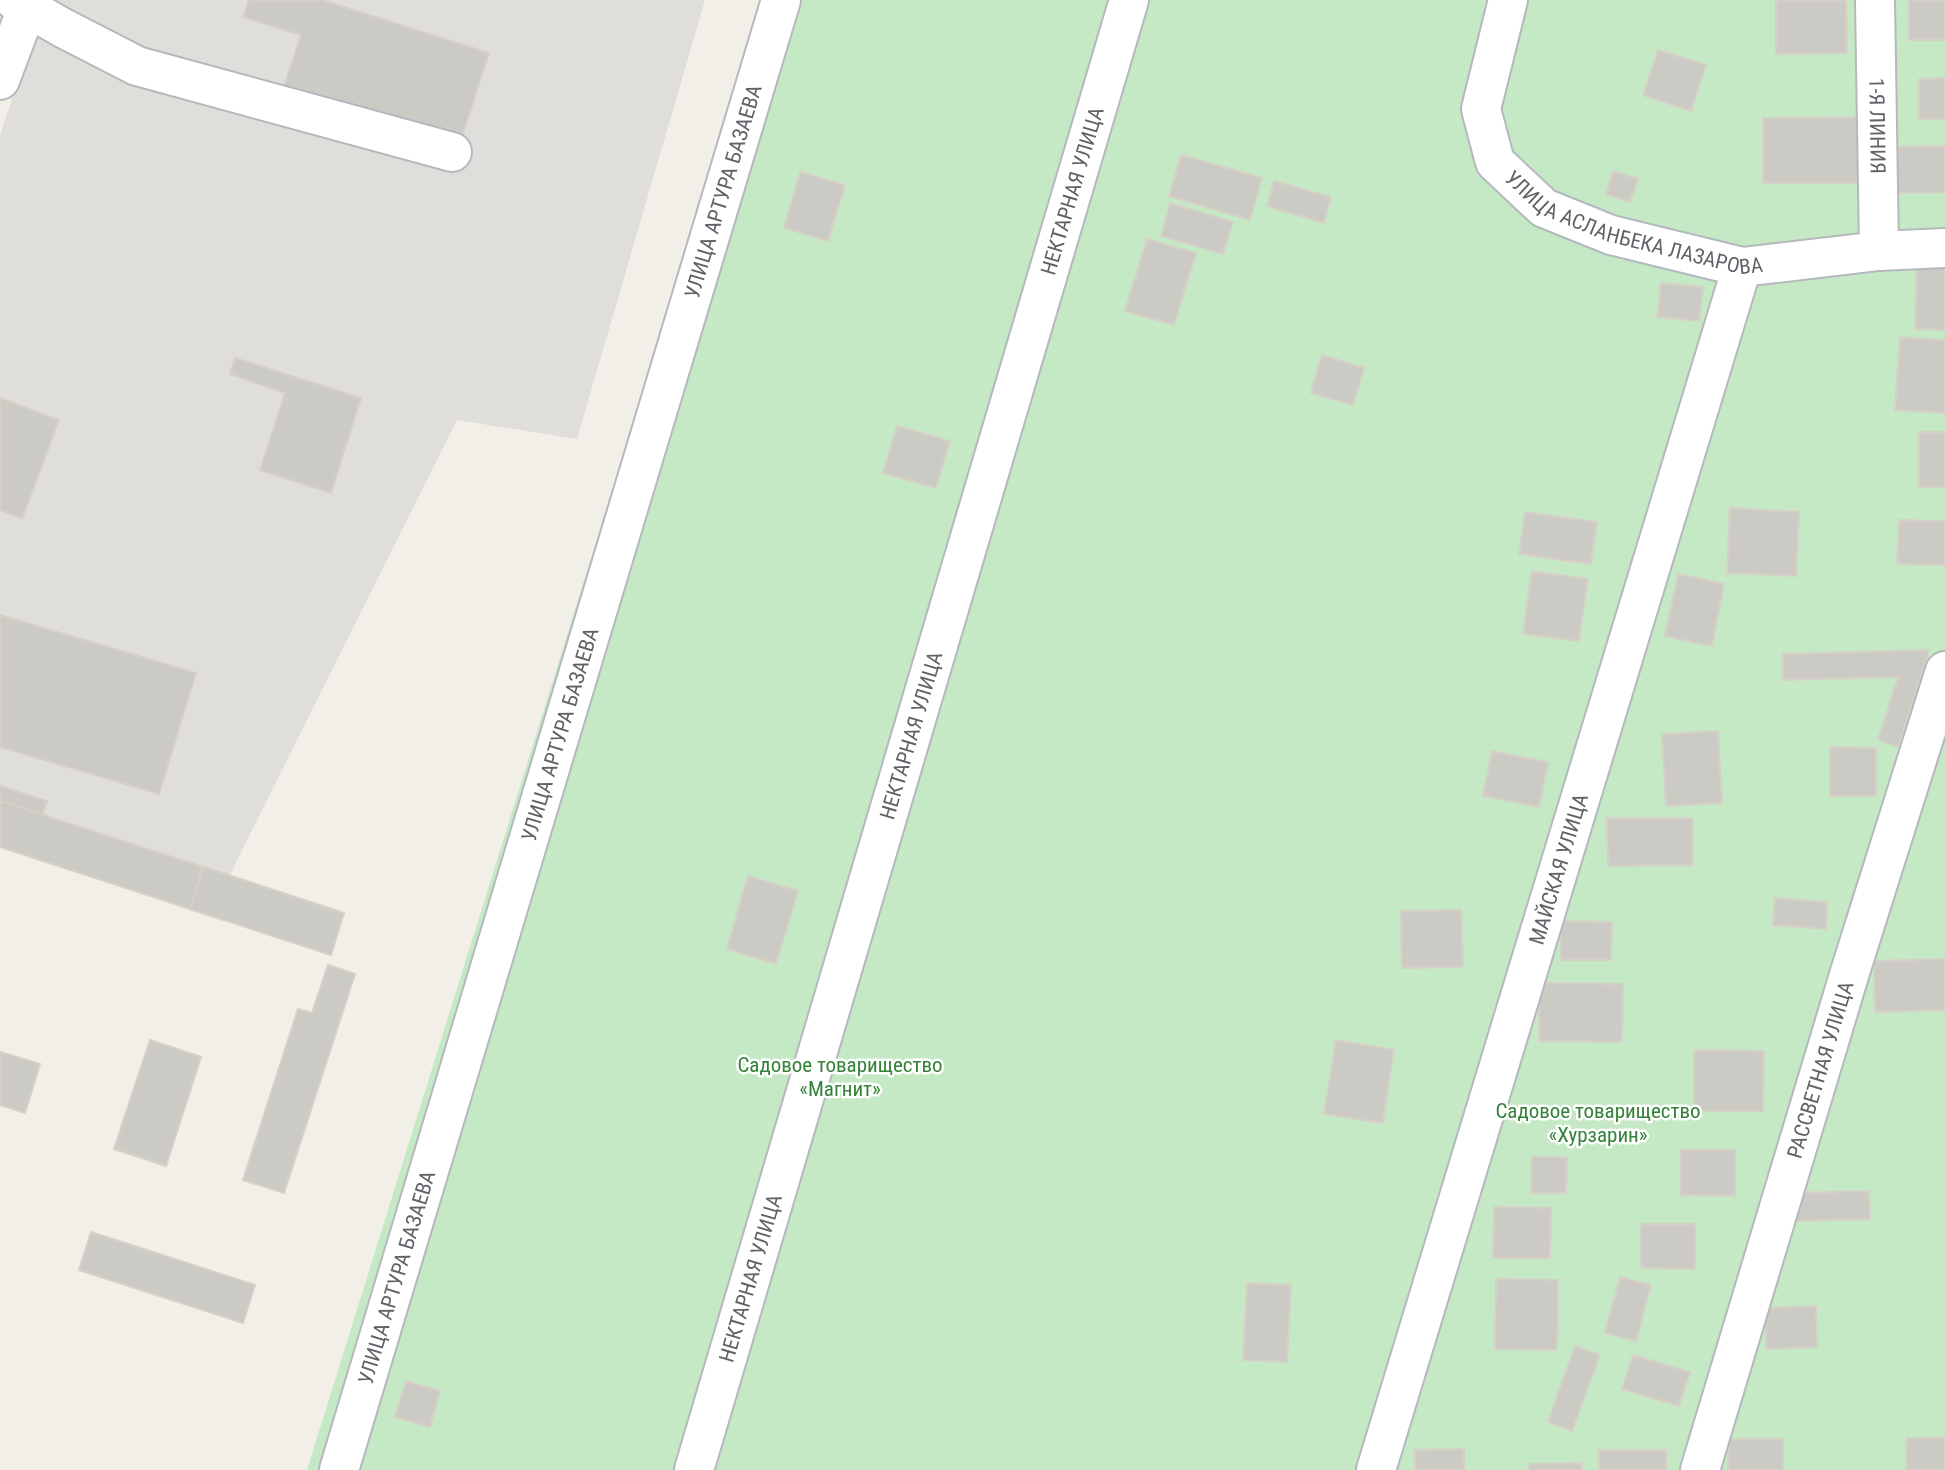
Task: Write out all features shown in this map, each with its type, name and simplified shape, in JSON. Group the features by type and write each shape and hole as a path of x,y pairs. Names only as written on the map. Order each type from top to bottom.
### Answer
{"street":[{"name":"УЛИЦА АРТУРА БАЗАЕВА","path":"339,1470 781,0"},
{"name":"НЕКТАРНАЯ УЛИЦА","path":"694,1470 1129,0"},
{"name":"УЛИЦА АСЛАНБЕКА ЛАЗАРОВА","path":"1508,0 1482,109 1495,162 1544,208 1611,235 1742,267 1879,251 1945,248"},
{"name":"1-Я ЛИНИЯ","path":"1875,0 1879,251"},
{"path":"0,80 24,2 63,28 137,66 452,152"},
{"name":"МАЙСКАЯ УЛИЦА","path":"1376,1470 1742,267"},
{"name":"РАССВЕТНАЯ УЛИЦА","path":"1700,1470 1850,972 1945,671"}],"shaded area":[{"path":"45,0 705,0 577,439 457,420 220,895 0,824 0,135"}],"green space":[{"path":"765,0 1945,0 1945,1470 307,1470"}],"building":[{"path":"249,0 322,0 489,53 458,149 282,93 301,35 243,17"},
{"path":"1776,0 1846,0 1847,53 1776,54"},
{"path":"1909,0 1945,0 1945,40 1909,40"},
{"path":"1658,50 1706,65 1691,111 1643,95"},
{"path":"1945,78 1945,119 1919,119 1919,79"},
{"path":"1860,117 1861,183 1763,183 1763,118"},
{"path":"1945,146 1945,192 1891,193 1890,147"},
{"path":"1181,155 1262,178 1250,220 1169,196"},
{"path":"1613,171 1638,179 1630,202 1606,194"},
{"path":"800,172 845,185 828,241 784,228"},
{"path":"1274,181 1331,197 1324,223 1267,206"},
{"path":"1170,203 1233,222 1223,254 1161,236"},
{"path":"1147,239 1196,253 1174,325 1125,311"},
{"path":"1917,259 1945,260 1945,330 1915,329"},
{"path":"1661,283 1703,287 1699,321 1657,317"},
{"path":"1900,337 1945,340 1945,413 1895,410"},
{"path":"1322,355 1364,368 1353,405 1311,393"},
{"path":"235,358 361,398 331,493 260,470 285,393 230,374"},
{"path":"0,398 59,420 22,519 0,510"},
{"path":"897,426 950,441 936,488 883,473"},
{"path":"1919,432 1945,432 1945,487 1919,487"},
{"path":"1730,508 1799,512 1796,576 1727,573"},
{"path":"1525,512 1597,522 1591,564 1519,554"},
{"path":"1899,520 1945,521 1945,565 1897,564"},
{"path":"1532,571 1588,579 1579,641 1523,634"},
{"path":"1678,574 1724,584 1712,646 1665,636"},
{"path":"0,615 196,673 159,794 0,747"},
{"path":"1929,650 1898,747 1878,740 1898,677 1783,680 1783,654"},
{"path":"1718,731 1722,803 1666,806 1662,734"},
{"path":"1830,747 1876,748 1876,796 1830,796"},
{"path":"1492,751 1548,762 1539,807 1483,796"},
{"path":"0,786 47,801 36,835 0,823"},
{"path":"0,801 203,867 190,909 0,847"},
{"path":"1607,818 1693,818 1693,865 1608,866"},
{"path":"204,867 344,913 331,955 190,909"},
{"path":"748,876 798,891 776,964 727,949"},
{"path":"1775,898 1827,902 1826,929 1773,925"},
{"path":"1461,910 1463,967 1402,968 1401,911"},
{"path":"1561,921 1612,922 1611,960 1561,960"},
{"path":"1945,959 1945,1010 1875,1012 1874,961"},
{"path":"328,965 355,974 284,1193 243,1180 298,1009 312,1013"},
{"path":"1539,983 1623,984 1622,1042 1539,1041"},
{"path":"150,1040 201,1057 166,1166 114,1149"},
{"path":"1336,1040 1394,1050 1383,1123 1324,1114"},
{"path":"1694,1050 1764,1051 1763,1111 1694,1111"},
{"path":"0,1052 40,1064 25,1113 0,1105"},
{"path":"1681,1150 1735,1150 1735,1196 1681,1195"},
{"path":"1532,1157 1567,1157 1566,1193 1531,1193"},
{"path":"1869,1191 1870,1219 1794,1221 1793,1193"},
{"path":"1494,1207 1551,1208 1550,1258 1493,1258"},
{"path":"1641,1224 1695,1224 1695,1269 1641,1268"},
{"path":"91,1232 255,1285 243,1323 79,1270"},
{"path":"1620,1277 1651,1285 1636,1341 1605,1333"},
{"path":"1496,1279 1558,1280 1557,1350 1495,1349"},
{"path":"1247,1283 1291,1285 1287,1362 1243,1360"},
{"path":"1816,1306 1817,1347 1766,1349 1765,1308"},
{"path":"1575,1346 1600,1355 1572,1431 1548,1422"},
{"path":"1633,1355 1690,1372 1679,1406 1622,1389"},
{"path":"406,1381 440,1391 430,1427 395,1417"},
{"path":"1907,1438 1945,1438 1945,1470 1906,1470"},
{"path":"1729,1439 1783,1439 1783,1470 1728,1470"},
{"path":"1464,1449 1464,1470 1415,1470 1415,1450"},
{"path":"1599,1450 1666,1450 1666,1470 1599,1470"},
{"path":"1582,1463 1582,1470 1529,1470 1529,1464"}],"park label":[{"name":"Садовое товарищество «Магнит»","path":"840,1077"},
{"name":"Садовое товарищество «Хурзарин»","path":"1598,1123"}]}
